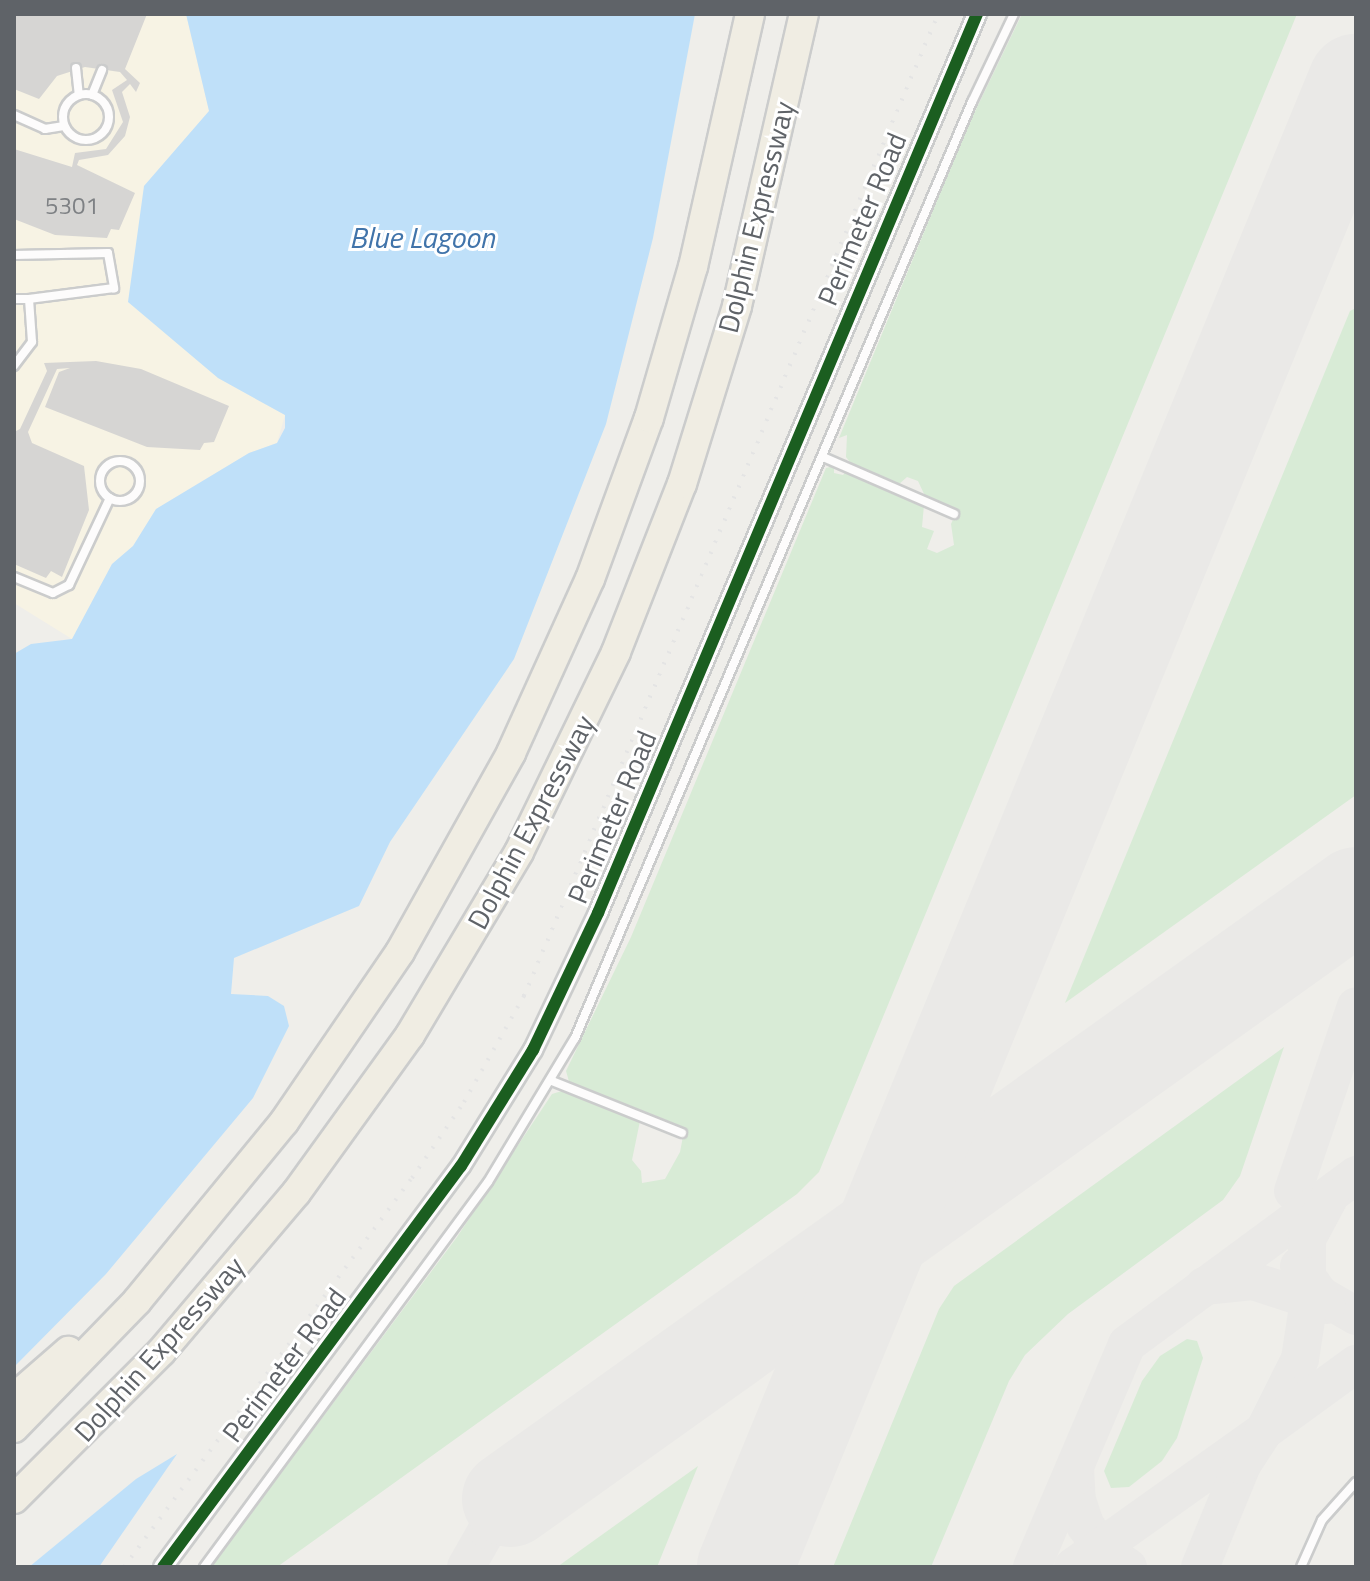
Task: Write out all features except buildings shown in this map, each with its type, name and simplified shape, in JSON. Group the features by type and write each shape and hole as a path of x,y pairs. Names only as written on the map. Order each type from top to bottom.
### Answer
{"highway":[{"name":"Dolphin Expressway","path":"14,1428 180,1253 275,1134 367,1004 463,844 540,694 612,525 661,380 702,230 750,14"},
{"name":"Dolphin Expressway","path":"14,1499 161,1352 296,1193 410,1035 519,852 616,652 686,470 737,306 803,23"},
{"path":"14,1398 180,1253"}],"street":[{"name":"Perimeter Road","path":"163,1567 461,1166 533,1050 598,913 977,14"}],"lane":[{"path":"204,1567 488,1182 552,1081 603,980 972,102 1014,14"},
{"path":"76,68 79,95"},
{"path":"92,95 102,70"},
{"path":"14,115 45,129 64,126 81,140 102,134 108,113 92,95 79,95 67,104 64,126"},
{"path":"14,255 108,253 114,288 14,299"},
{"path":"14,366 32,342 29,299"},
{"path":"823,457 954,514"},
{"path":"112,461 131,464 140,481 135,494 123,501 110,498 99,483 102,470 112,461"},
{"path":"14,577 53,593 69,585 110,498"},
{"path":"552,1081 682,1133"},
{"path":"1301,1567 1322,1520 1356,1482"}],"shaded area":[{"path":"14,14 186,14 209,111 144,186 218,378 285,415 277,443 249,453 156,509 133,546 112,564 72,639 14,603"}],"green space":[{"path":"1022,14 1297,14 819,1172 797,1194 277,1567 211,1567 457,1237 552,1094 565,1090 640,1121 632,1160 641,1171 642,1183 665,1179 680,1152 684,1131 570,1085 566,1071 631,937 826,468 834,466 834,473 843,475 847,470 924,505 922,527 934,531 927,549 937,553 954,545 951,524 957,511 925,496 918,481 907,477 898,485 852,465 846,457 847,435 839,438 967,128"},
{"path":"1356,308 1356,795 1065,1003 1350,311"},
{"path":"1284,1047 1240,1176 1223,1200 1068,1314 1025,1355 1009,1381 931,1567 833,1567 939,1309 954,1286"},
{"path":"1187,1339 1197,1341 1203,1358 1177,1438 1162,1461 1129,1487 1111,1488 1104,1471 1142,1381 1160,1356"},
{"path":"698,1466 657,1567 557,1567"}],"water":[{"name":"Blue Lagoon","path":"186,14 695,14 653,238 606,424 514,659 390,842 359,906 234,958 231,994 268,996 284,1006 289,1026 253,1098 106,1274 14,1367 14,654 31,644 72,639 112,564 133,546 156,509 249,453 277,443 285,428 285,415 218,378 128,302 144,186 209,111"},
{"path":"177,1454 99,1567 29,1567 136,1479"}],"taxiway":[{"path":"1293,1191 1356,1006"},
{"path":"1032,1567 1127,1344 1356,1175"},
{"path":"1073,1567 1264,1431 1300,1359 1307,1313 1307,1239 1329,1198"},
{"path":"1299,1266 1320,1295 1356,1316"},
{"path":"1204,1286 1253,1281 1326,1305"},
{"path":"1200,1567 1242,1465 1264,1431 1356,1364"},
{"path":"1075,1467 1077,1500 1085,1525 1104,1551 1128,1567"},
{"path":"466,1567 487,1530 529,1485"}],"runway":[{"path":"745,1567 1356,82"},
{"path":"510,1499 1356,895"}],"railway":[{"path":"124,1567 412,1178 464,1102 524,996 938,14"}],"cycle path":[{"path":"163,1567 461,1166 533,1050 598,913 977,14"}]}
